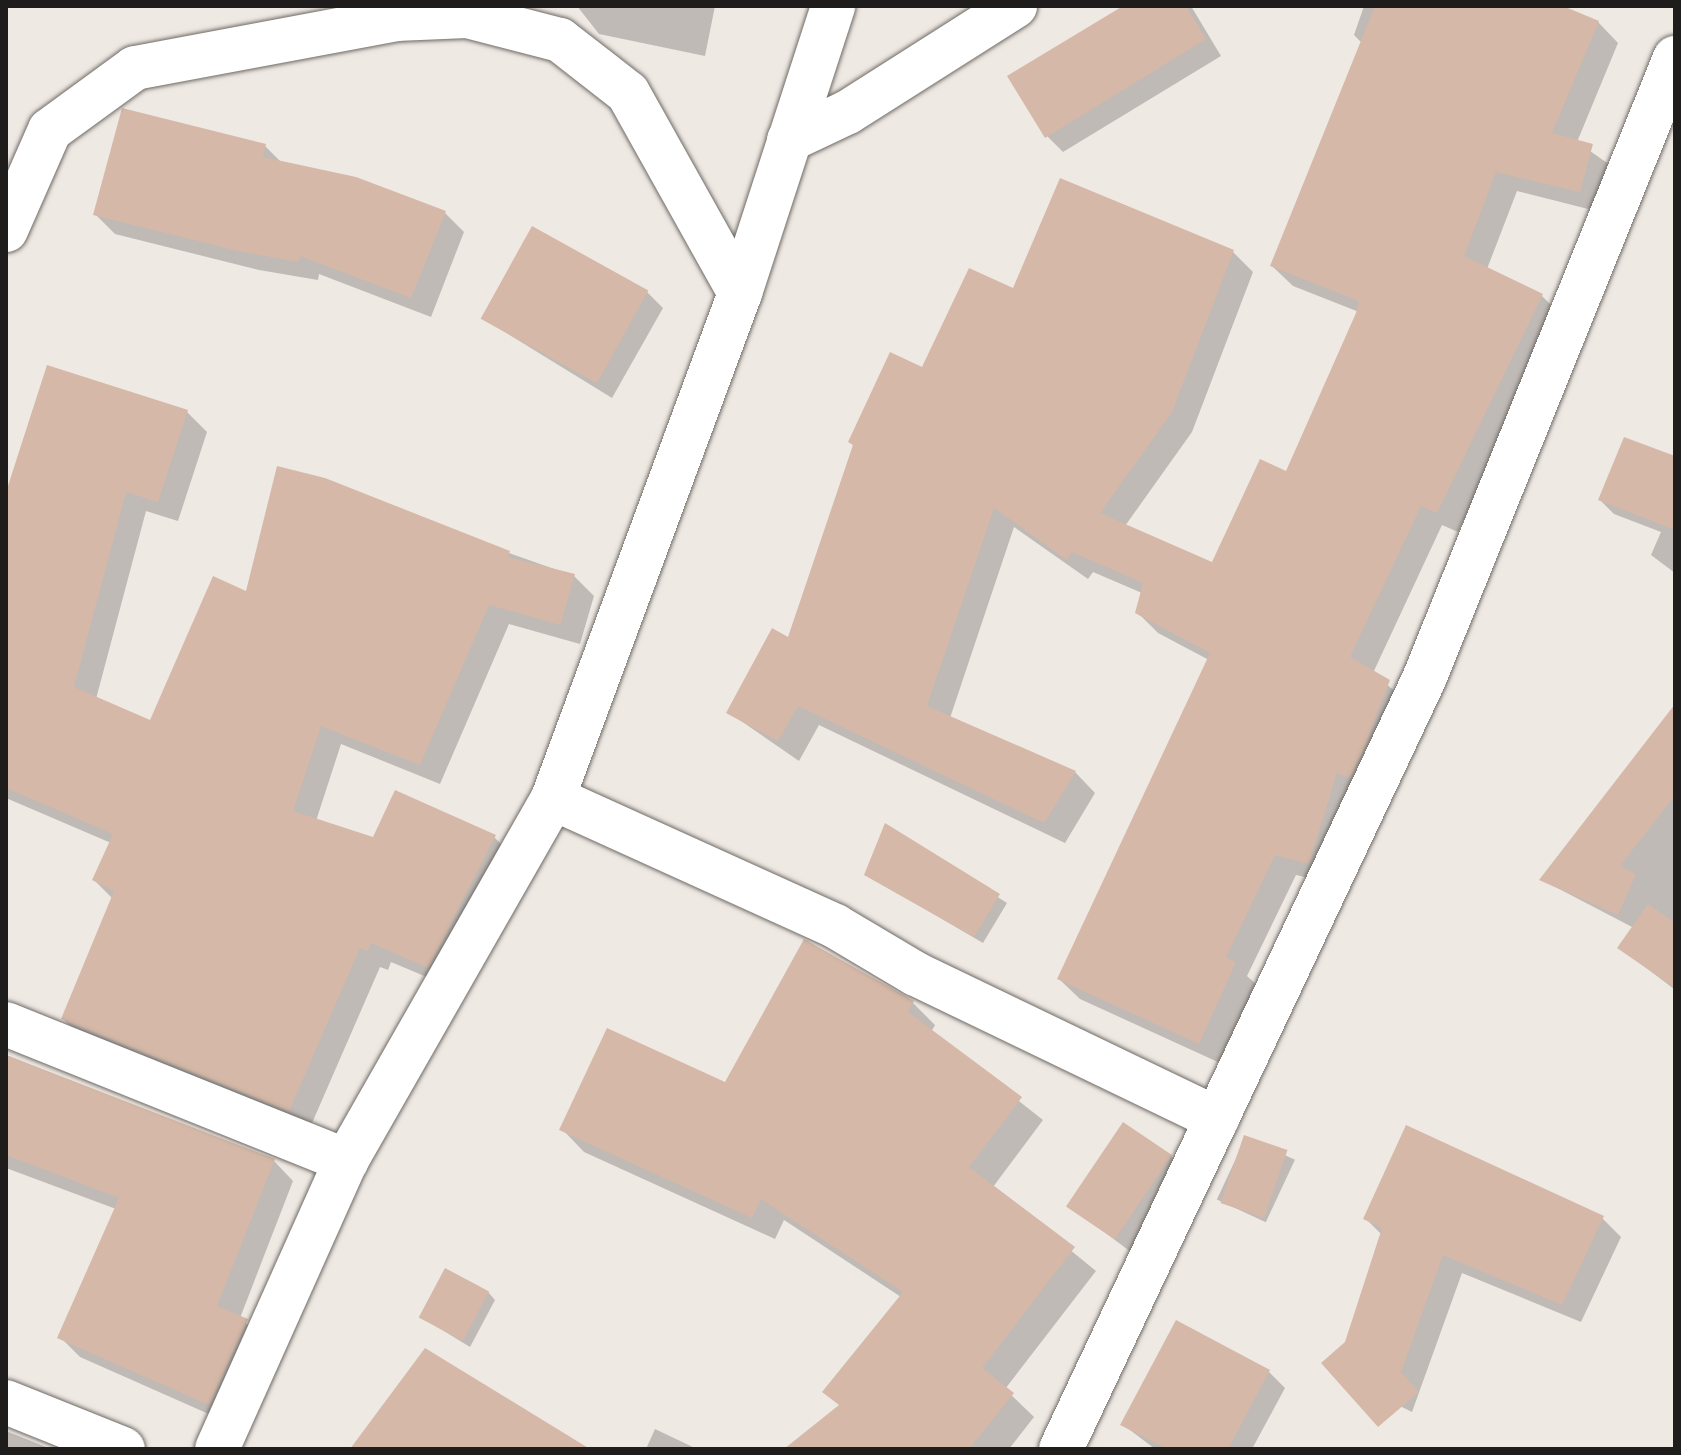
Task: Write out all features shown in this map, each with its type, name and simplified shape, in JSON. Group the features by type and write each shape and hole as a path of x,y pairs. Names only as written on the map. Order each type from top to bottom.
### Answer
{"street":[{"path":"217,1449 346,1161 553,798 740,293 833,6"},
{"path":"789,140 848,112 1015,6"},
{"path":"6,230 50,130 135,68 396,19 467,16 560,40 628,93 740,293"},
{"path":"1061,1449 1424,679 1675,58"},
{"path":"553,798 835,926 916,974 1217,1119"},
{"path":"6,1024 346,1161"},
{"path":"6,1402 123,1449"}],"building":[{"path":"1123,6 1186,6 1206,39 1045,138 1007,76"},
{"path":"1375,6 1563,6 1599,21 1552,133 1593,144 1580,192 1496,172 1464,256 1543,294 1437,513 1421,506 1350,657 1390,680 1365,746 1350,778 1337,773 1309,864 1275,855 1226,957 1236,962 1199,1044 1057,979 1210,653 1135,613 1143,583 1072,552 1067,560 994,508 927,706 1076,771 1044,823 798,706 778,741 726,713 772,628 788,637 853,445 848,442 890,352 922,367 969,268 1013,288 1060,178 1234,250 1172,412 1100,513 1212,562 1260,459 1286,471 1356,313 1359,301 1270,266"},
{"path":"122,108 266,144 263,157 356,177 446,211 411,298 300,256 298,262 238,251 93,215"},
{"path":"532,226 648,290 597,383 481,319"},
{"path":"47,365 188,410 158,502 126,492 74,687 150,720 213,576 246,591 277,466 325,478 510,551 508,557 575,574 560,625 489,605 420,765 321,726 293,811 373,837 395,790 496,835 428,968 371,943 368,951 360,948 289,1111 61,1019 114,891 92,880 113,834 6,788 6,492"},
{"path":"1624,437 1675,456 1675,530 1598,500"},
{"path":"1675,704 1675,795 1620,866 1636,874 1618,915 1539,880"},
{"path":"885,823 1000,894 974,937 864,875"},
{"path":"1648,904 1675,923 1675,988 1617,948"},
{"path":"804,939 914,1001 908,1012 1022,1097 969,1167 1075,1247 982,1368 1014,1393 969,1449 784,1449 839,1405 822,1392 903,1292 761,1199 752,1218 559,1130 607,1028 725,1082"},
{"path":"6,1055 275,1159 217,1306 248,1319 209,1405 57,1338 119,1198 6,1155"},
{"path":"1123,1122 1172,1155 1115,1240 1066,1207"},
{"path":"1406,1125 1604,1216 1562,1305 1443,1255 1401,1372 1419,1392 1378,1427 1321,1363 1345,1342 1382,1228 1363,1219"},
{"path":"1244,1135 1287,1150 1264,1218 1221,1203"},
{"path":"445,1268 489,1291 463,1341 419,1317"},
{"path":"1176,1320 1270,1370 1228,1449 1168,1449 1120,1425"},
{"path":"425,1348 590,1449 350,1449"}]}
